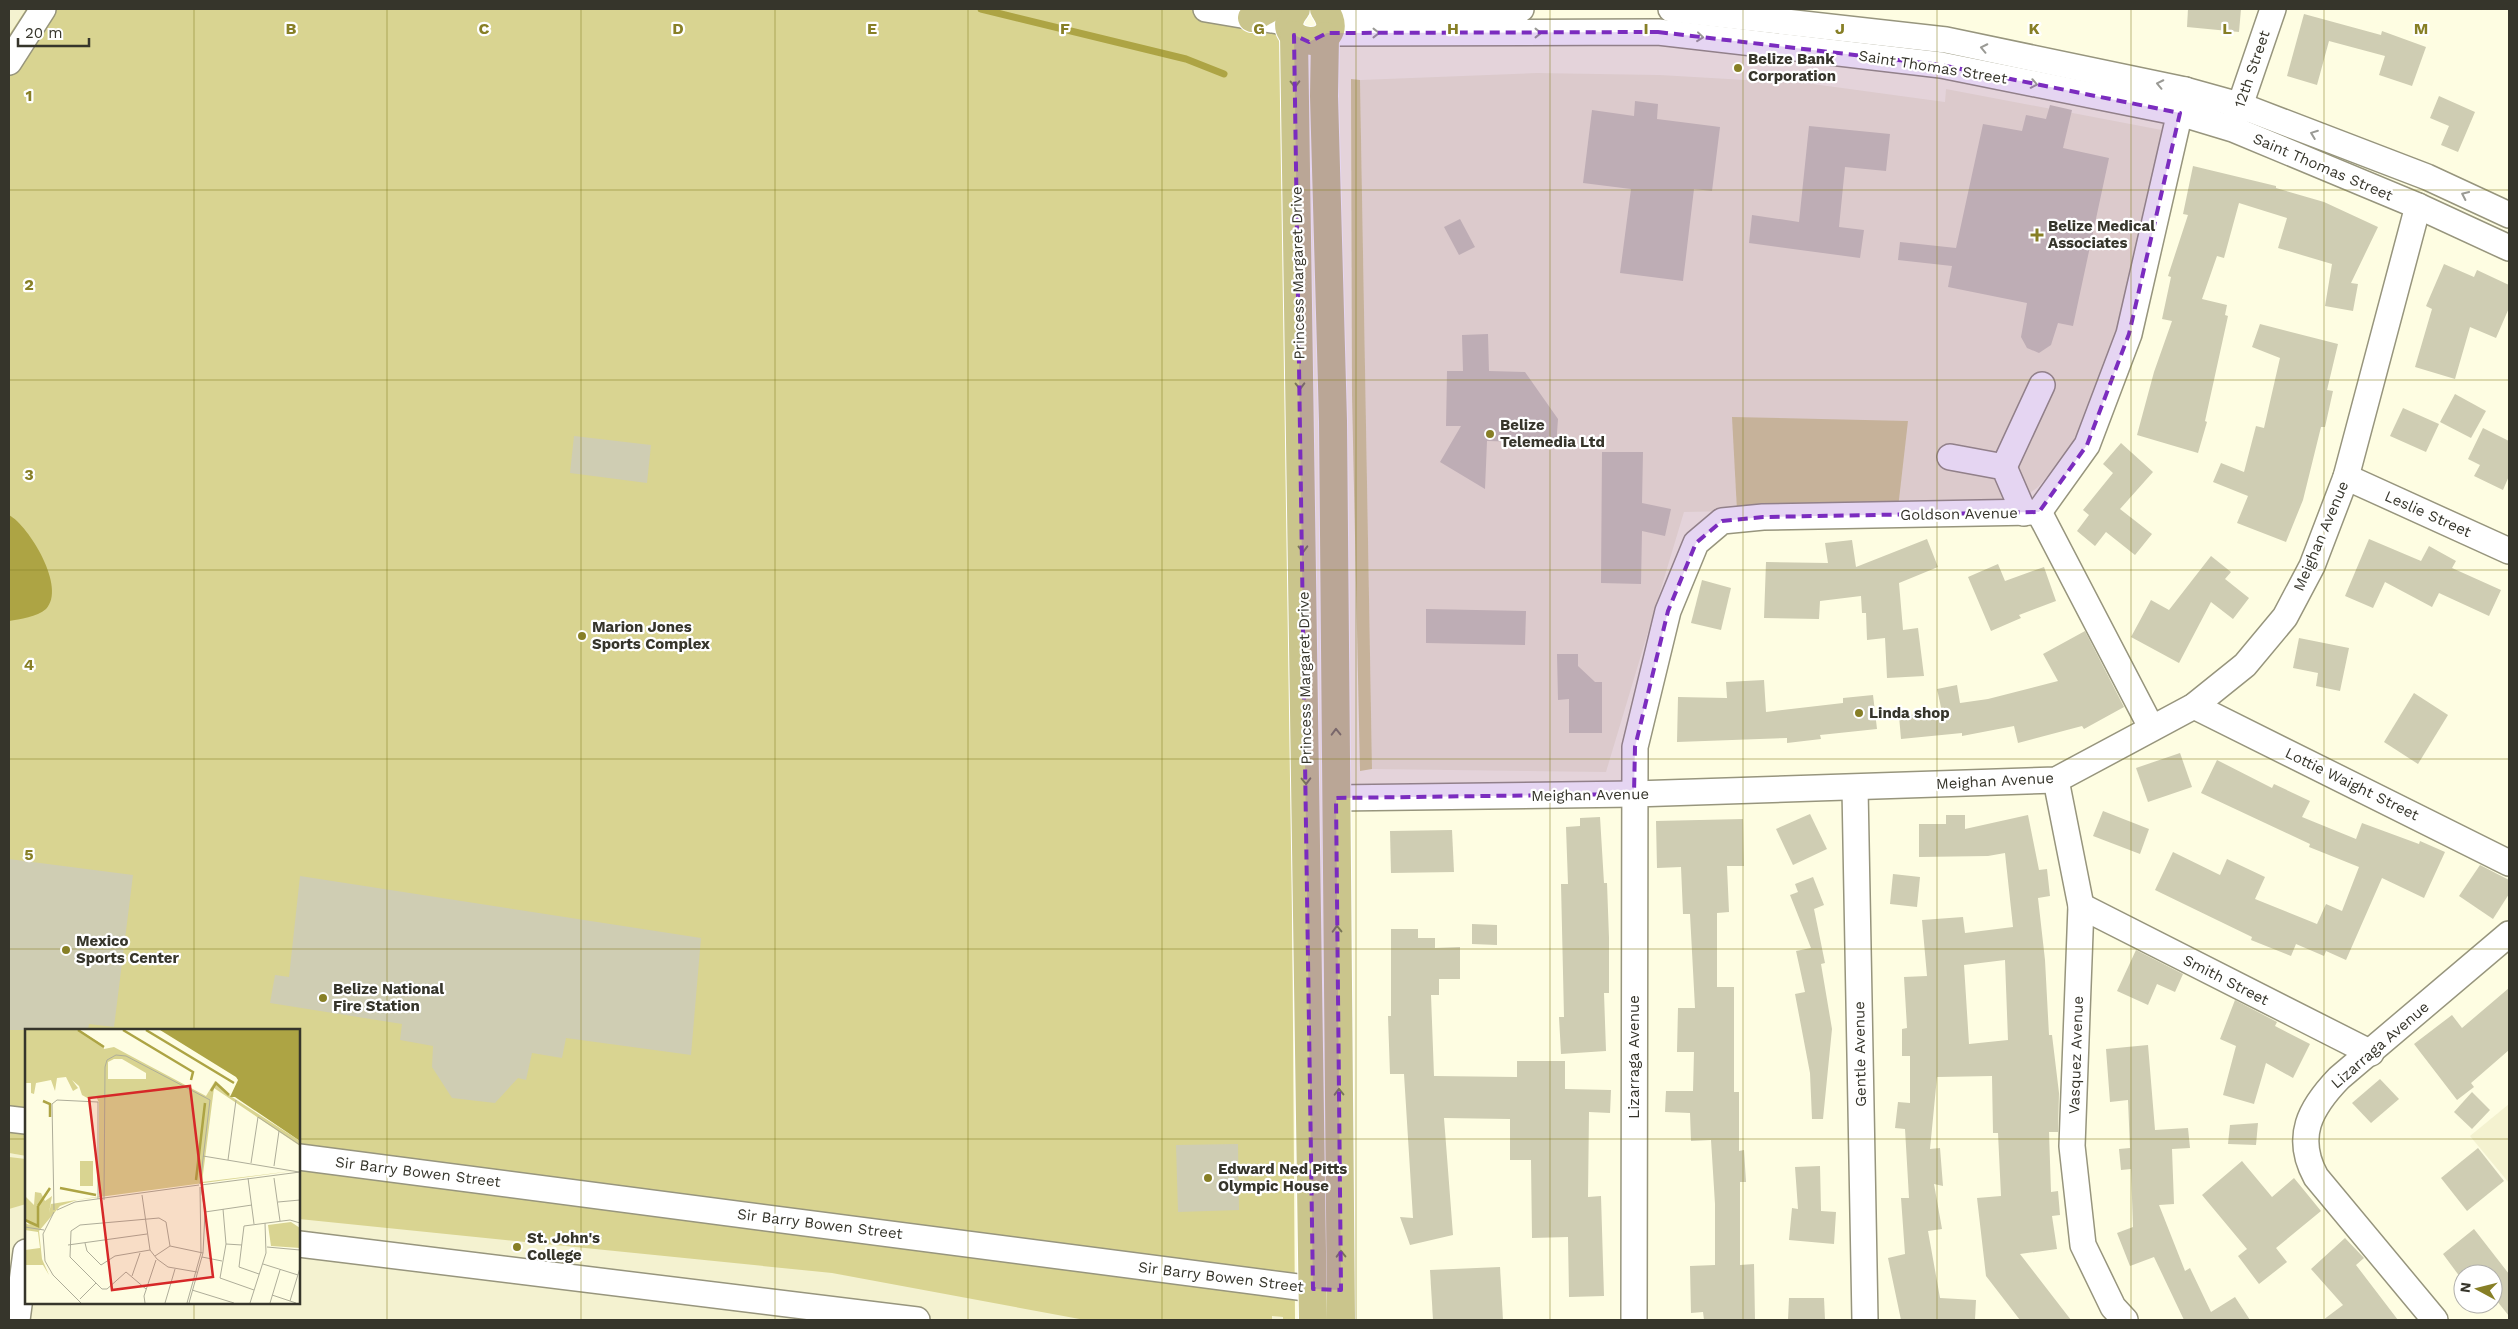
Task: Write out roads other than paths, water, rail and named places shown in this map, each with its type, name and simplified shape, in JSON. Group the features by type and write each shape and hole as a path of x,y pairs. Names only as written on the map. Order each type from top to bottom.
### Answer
{"main road":[{"path":"1280,19 1309,42 1320,40 1325,22"},
{"name":"Princess Margaret Drive","path":"1280,19 1313,1320"},
{"name":"Princess Margaret Drive","path":"1325,22 1324,96 1333,421 1341,1320"}],"street":[{"path":"9,62 43,9"},
{"path":"1206,9 1280,19"},
{"path":"1325,22 1521,9"},
{"name":"Saint Thomas Street","path":"1671,9 1763,31"},
{"name":"12th Street","path":"2233,129 2273,9"},
{"name":"Saint Thomas Street","path":"1325,22 1658,32 1763,31 1946,40 2183,101 2240,105 2427,177 2509,215"},
{"name":"Saint Thomas Street","path":"2183,101 2233,129 2418,206 2509,248"},
{"name":"Goldson Avenue","path":"1634,794 1635,747 1668,611 1696,543 1722,521 1763,517 2031,512 2087,445 2129,334 2183,101"},
{"name":"Meighan Avenue","path":"1336,798 1634,794 2056,780 2194,706 2245,665 2285,617 2312,566 2346,476 2418,206"},
{"path":"2004,467 2042,385"},
{"path":"1950,457 2004,467 2152,728"},
{"name":"Leslie Street","path":"2346,476 2509,550"},
{"name":"Lottie Waight Street","path":"2194,706 2509,863"},
{"name":"Vasquez Avenue","path":"2056,780 2081,906 2072,1146 2083,1245 2113,1307 2125,1320"},
{"name":"Gentle Avenue","path":"1855,788 1865,1320"},
{"name":"Lizarraga Avenue","path":"1634,794 1634,1320"},
{"name":"Smith Street","path":"2081,906 2371,1053"},
{"name":"Lizarraga Avenue","path":"2435,1320 2316,1177 2307,1160 2308,1123 2316,1106 2339,1078 2371,1053 2509,934"},
{"path":"9,1119 25,1121"},
{"name":"Sir Barry Bowen Street","path":"300,1157 1313,1289 1341,1290"},
{"path":"300,1244 917,1320"},
{"path":"17,1320 25,1260"}],"waterway":[{"path":"981,9 1186,59 1224,74"}],"place":[{"name":"Belize Bank Corporation","path":"1738,68"},
{"name":"Belize Medical Associates","path":"2037,235"},
{"name":"Belize Telemedia Ltd","path":"1490,434"},
{"name":"Marion Jones Sports Complex","path":"582,636"},
{"name":"Linda shop","path":"1859,713"},
{"name":"Mexico Sports Center","path":"66,950"},
{"name":"Belize National Fire Station","path":"323,998"},
{"name":"Edward Ned Pitts Olympic House","path":"1208,1178"},
{"name":"St. John's College","path":"517,1247"}]}
